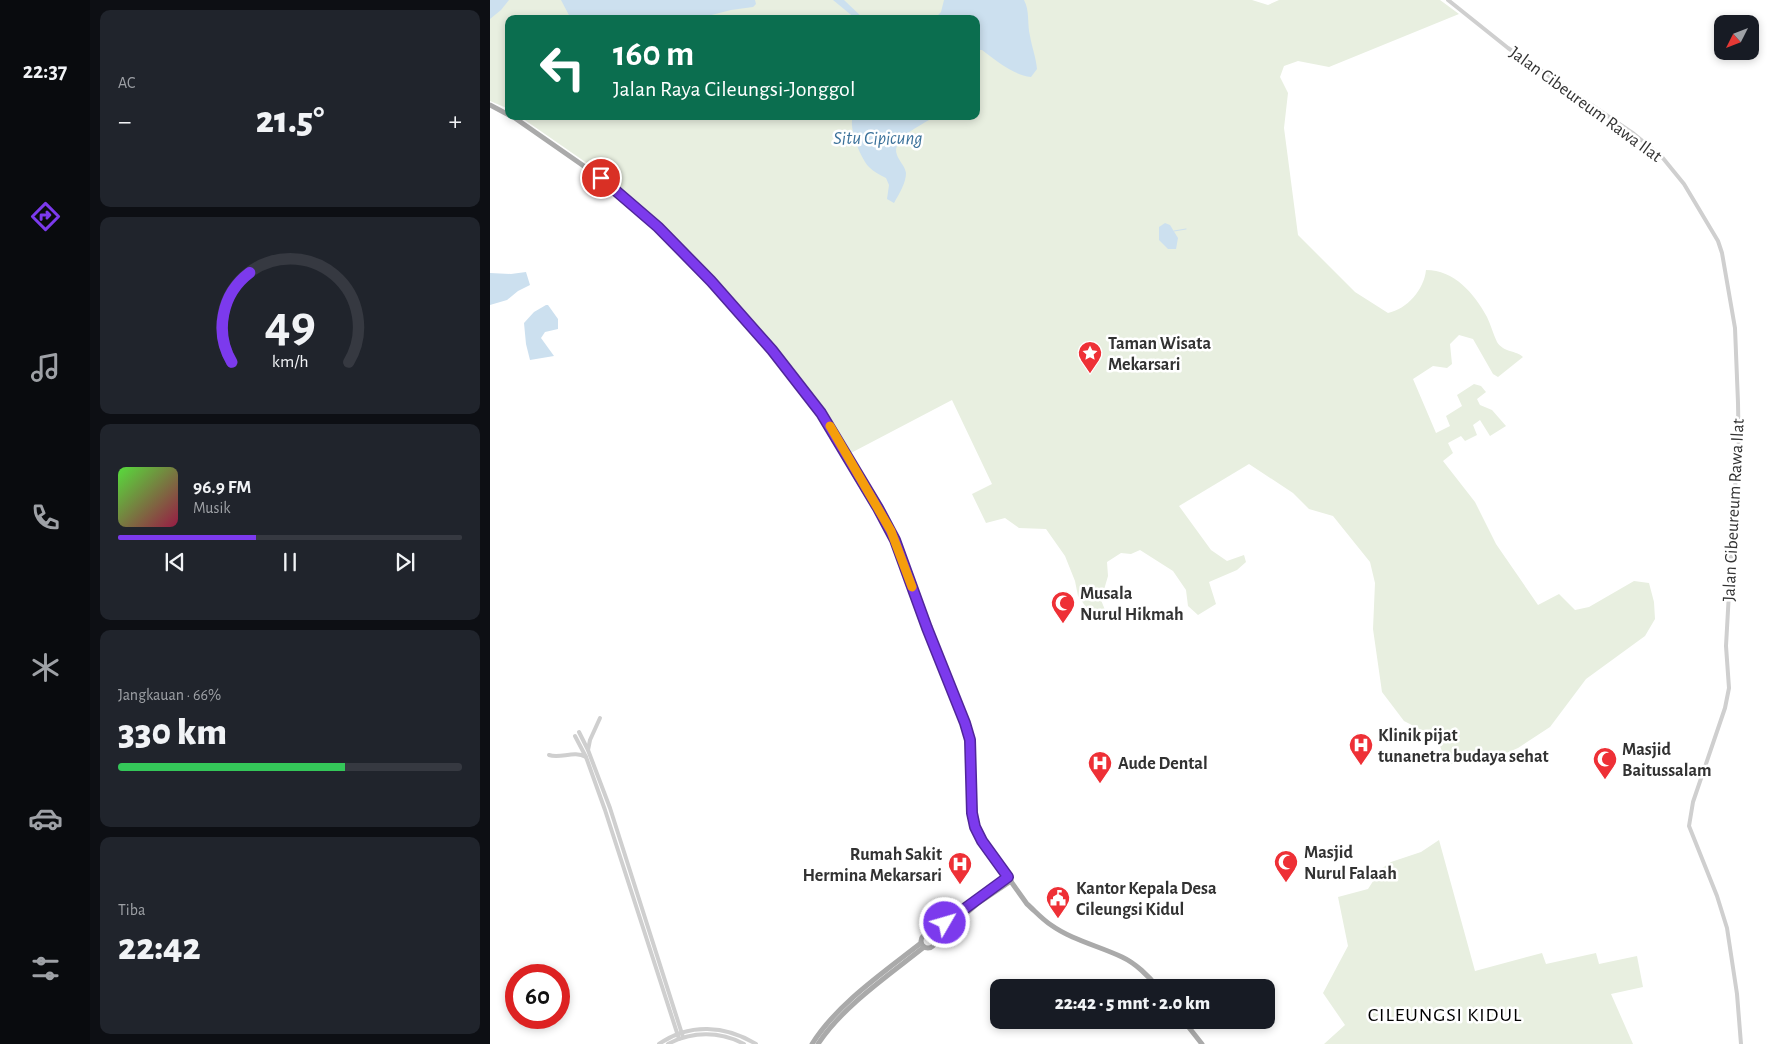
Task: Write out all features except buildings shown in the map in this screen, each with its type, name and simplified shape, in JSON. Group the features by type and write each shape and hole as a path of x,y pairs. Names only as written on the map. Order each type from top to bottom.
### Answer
{"main road":[{"path":"490,105 505,112"},
{"path":"517,120 601,178 658,227 711,281 772,350 821,413 895,540 927,628 964,720 970,740 972,813 975,827 982,841 1027,904 1051,925 1067,934 1124,958 1149,979"},
{"path":"812,1044 827,1024 855,996 923,945 932,946 933,937 964,908 1009,879"},
{"path":"818,1044 859,1000 923,945 923,935 927,933 933,937"},
{"path":"1190,1029 1202,1044"}],"street":[{"name":"Jalan Cibeureum Rawa Ilat","path":"1448,0 1508,48 1634,134 1662,156 1684,184 1718,241 1722,253 1735,328 1739,458 1734,486 1726,646 1729,688 1725,708 1693,802 1689,826 1717,896 1727,928 1737,994 1741,1044"},
{"path":"588,750 590,740 600,718"},
{"path":"679,1032 610,808 588,750 577,734 605,810 679,1032 681,1038"},
{"path":"549,755 558,757 578,754 586,757"},
{"path":"658,1044 679,1032 705,1029 726,1030 756,1044"},
{"path":"668,1044 681,1038 711,1034 724,1036 744,1044"}],"green space":[{"name":"Taman Wisata Mekarsari","path":"490,0 1252,0 1268,5 1279,0 1440,0 1459,14 1329,67 1298,61 1284,66 1280,77 1288,93 1284,128 1298,235 1355,292 1388,313 1402,307 1413,298 1422,285 1426,270 1446,274 1462,284 1482,308 1500,346 1523,357 1498,377 1493,374 1473,339 1459,335 1450,344 1452,364 1447,368 1433,366 1413,379 1436,433 1450,426 1446,416 1462,406 1457,395 1474,384 1481,386 1486,392 1477,399 1480,405 1492,410 1506,426 1490,436 1480,420 1473,425 1477,435 1465,441 1461,436 1448,443 1453,453 1443,461 1475,502 1496,544 1538,605 1559,594 1575,610 1589,607 1634,581 1649,583 1654,602 1655,619 1645,636 1586,679 1550,727 1518,748 1488,761 1451,764 1443,754 1437,738 1404,721 1382,692 1373,629 1375,583 1370,562 1333,516 1309,509 1293,493 1249,464 1179,506 1211,550 1227,561 1244,555 1246,562 1237,570 1209,582 1216,604 1198,615 1188,606 1186,590 1173,571 1140,550 1131,554 1121,553 1107,562 1108,576 1101,600 1107,615 1105,620 1094,618 1078,596 1075,581 1065,556 1046,529 1019,528 1005,518 986,523 972,494 992,484 952,400 849,454 784,357 655,217 604,175 525,120 980,120 980,15 505,15 505,107 490,101"},
{"path":"1439,840 1475,971 1542,953 1546,964 1596,953 1599,964 1637,956 1643,987 1611,994 1633,1044 1324,1044 1345,1025 1323,993 1348,946 1338,897 1368,889 1381,869 1391,862 1421,852"}],"water":[{"path":"490,0 509,0 490,19"},
{"path":"561,0 755,0 756,4 753,7 712,15 569,15"},
{"path":"833,0 844,0 860,15 851,15"},
{"path":"944,0 1024,0 1037,69 1031,77 1024,76 999,63 980,50 980,15 938,15 941,12"},
{"name":"Situ Cipicung","path":"929,120 912,130 898,144 896,149 897,155 904,168 906,177 904,185 894,203 887,199 889,185 886,178 869,167 859,151 852,128 852,121"},
{"path":"1165,223 1170,225 1178,238 1176,249 1168,249 1159,240 1159,227"},
{"path":"526,272 530,285 518,291 507,300 490,305 490,273 511,274"},
{"path":"548,305 558,319 558,329 545,332 541,338 554,356 530,360 524,323 534,312"}],"waterway":[{"path":"1174,231 1186,229"}],"slow traffic":[{"path":"830,426 891,531 912,587"}],"place":[{"name":"Taman Wisata Mekarsari","path":"1090,374"},
{"name":"Musala Nurul Hikmah","path":"1063,624"},
{"name":"Klinik pijat tunanetra budaya sehat","path":"1361,766"},
{"name":"Masjid Baitussalam","path":"1605,780"},
{"name":"Aude Dental","path":"1100,784"},
{"name":"Masjid Nurul Falaah","path":"1286,883"},
{"name":"Rumah Sakit Hermina Mekarsari","path":"960,885"},
{"name":"Kantor Kepala Desa Cileungsi Kidul","path":"1058,919"}],"district":[{"name":"CILEUNGSI KIDUL","path":"1445,1014"}],"route":[{"path":"601,178 626,198 681,250 772,350 821,413 891,531 970,740 972,813 975,827 982,841 1008,877 945,923"}]}
